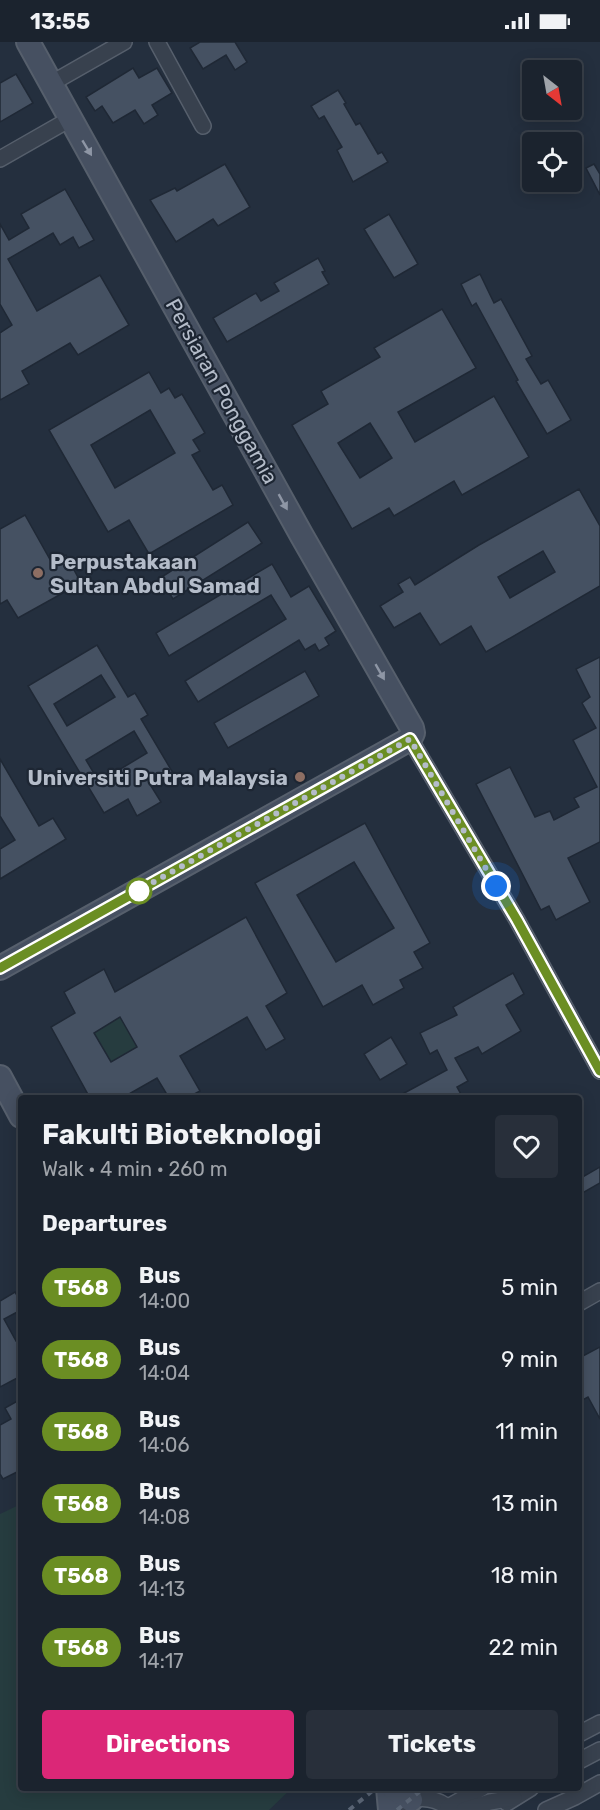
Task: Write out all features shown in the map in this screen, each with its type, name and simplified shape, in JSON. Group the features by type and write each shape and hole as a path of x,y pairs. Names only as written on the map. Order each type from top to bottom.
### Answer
{"street":[{"name":"Persiaran Ponggamia","path":"28,42 106,179 311,553 412,728 413,733 410,739"},
{"path":"52,83 124,42"},
{"path":"157,42 203,126"},
{"path":"0,159 70,118"},
{"path":"0,968 410,739 517,920 600,1071"},
{"path":"0,1077 18,1110"},
{"path":"582,1301 600,1291"},
{"path":"582,1732 600,1723"},
{"path":"582,1759 600,1750"},
{"path":"546,1810 600,1783"},
{"path":"397,1802 424,1798 437,1800 450,1808 477,1791"},
{"path":"497,1810 526,1791"},
{"path":"464,1810 514,1798"}],"green space":[{"path":"120,1017 137,1047 111,1062 94,1033"},
{"path":"18,1505 18,1791 289,1791 269,1810 0,1810 0,1514"}],"building":[{"path":"200,42 235,42 247,62 235,70 226,55 203,69 190,48"},
{"path":"133,68 139,78 157,68 172,93 152,105 158,115 144,124 135,110 113,123 102,106 95,111 86,97"},
{"path":"16,74 33,103 0,122 0,83"},
{"path":"338,90 356,125 360,123 378,154 382,152 388,162 353,182 337,150 342,147 324,116 319,119 311,106"},
{"path":"225,164 250,207 218,226 213,219 176,242 150,200 175,188 177,191"},
{"path":"594,164 600,174 600,195 586,168"},
{"path":"65,189 94,240 79,248 73,237 60,245 53,233 8,259 37,311 100,275 129,325 78,355 70,343 22,371 29,384 0,400 0,333 12,325 0,304 0,224 9,240 29,228 21,214"},
{"path":"389,214 418,264 394,278 364,229"},
{"path":"318,258 329,284 227,342 213,318 256,293 261,301 279,291 274,283"},
{"path":"480,274 494,303 501,299 532,356 526,359 541,384 548,380 571,420 547,434 516,381 518,380 476,303 472,306 461,284"},
{"path":"442,309 476,368 398,412 415,442 494,396 529,457 462,495 454,481 394,516 389,508 352,529 292,425 328,404 321,391 380,357 374,348","holes":["370,423 392,458 360,478 338,443"]},
{"path":"149,372 161,393 169,388 175,398 182,394 205,433 193,440 200,451 192,455 213,490 222,485 233,505 149,554 129,520 108,532 49,430","holes":["150,410 175,453 115,488 91,445"]},
{"path":"579,489 600,526 600,586 486,652 471,626 440,645 420,613 394,628 380,606 403,592 398,584 410,577 415,585 479,545","holes":["543,551 555,572 510,598 498,577"]},
{"name":"Perpustakaan Sultan Abdul Samad","path":"25,515 52,563 66,555 81,583 18,618 7,600 0,604 0,529"},
{"path":"248,522 262,543 173,599 160,578"},
{"path":"272,564 291,597 309,586 336,631 325,638 329,645 319,651 315,644 305,650 299,640 198,702 185,681 286,619 271,595 169,656 156,633"},
{"path":"97,645 128,697 135,693 148,715 141,719 173,773 151,786 161,802 137,816 128,799 104,813 28,686","holes":["101,675 115,697 67,726 54,704","134,731 147,753 99,782 86,760"]},
{"path":"600,657 600,842 568,858 590,902 556,920 549,906 541,910 476,784 510,767 535,817 550,811 554,820 579,807 574,798 597,787 573,740 596,728 582,703 590,697 576,669"},
{"path":"305,671 319,696 228,748 214,723"},
{"path":"0,759 39,826 53,818 66,839 0,879 0,849 15,840 0,816"},
{"path":"365,823 430,943 414,952 423,968 400,980 404,988 373,1005 362,985 323,1007 255,883","holes":["354,862 394,928 336,962 297,895"]},
{"path":"246,917 287,993 266,1006 285,1039 266,1050 247,1017 180,1056 200,1091 193,1095 167,1095 157,1078 127,1095 88,1095 51,1027 75,1013 64,992 104,969 115,992","holes":["120,1017 137,1047 111,1062 94,1033"]},
{"path":"513,973 524,994 506,1005 521,1031 482,1054 478,1047 455,1058 468,1081 457,1087 461,1095 401,1095 447,1070 437,1050 430,1054 420,1033 457,1015 453,1007"},
{"path":"391,1037 407,1064 380,1080 364,1054"},
{"path":"600,1167 600,1183 582,1193 582,1177"},
{"path":"15,1292 18,1298 18,1312 4,1319 16,1341 18,1340 18,1378 0,1387 0,1301"},
{"path":"600,1347 600,1419 588,1397 582,1400 582,1356"},
{"path":"18,1401 18,1472 3,1479 0,1474 0,1425 11,1419 5,1408"}],"railway":[{"path":"349,1810 372,1791"},
{"path":"397,1810 420,1791"}],"bus line":[{"name":"T568","path":"0,968 410,739 517,920 600,1071"}],"place":[{"name":"Perpustakaan Sultan Abdul Samad","path":"38,573"},
{"name":"Universiti Putra Malaysia","path":"300,777"}],"route":[{"path":"139,891 132,894 410,739 496,886"}]}
